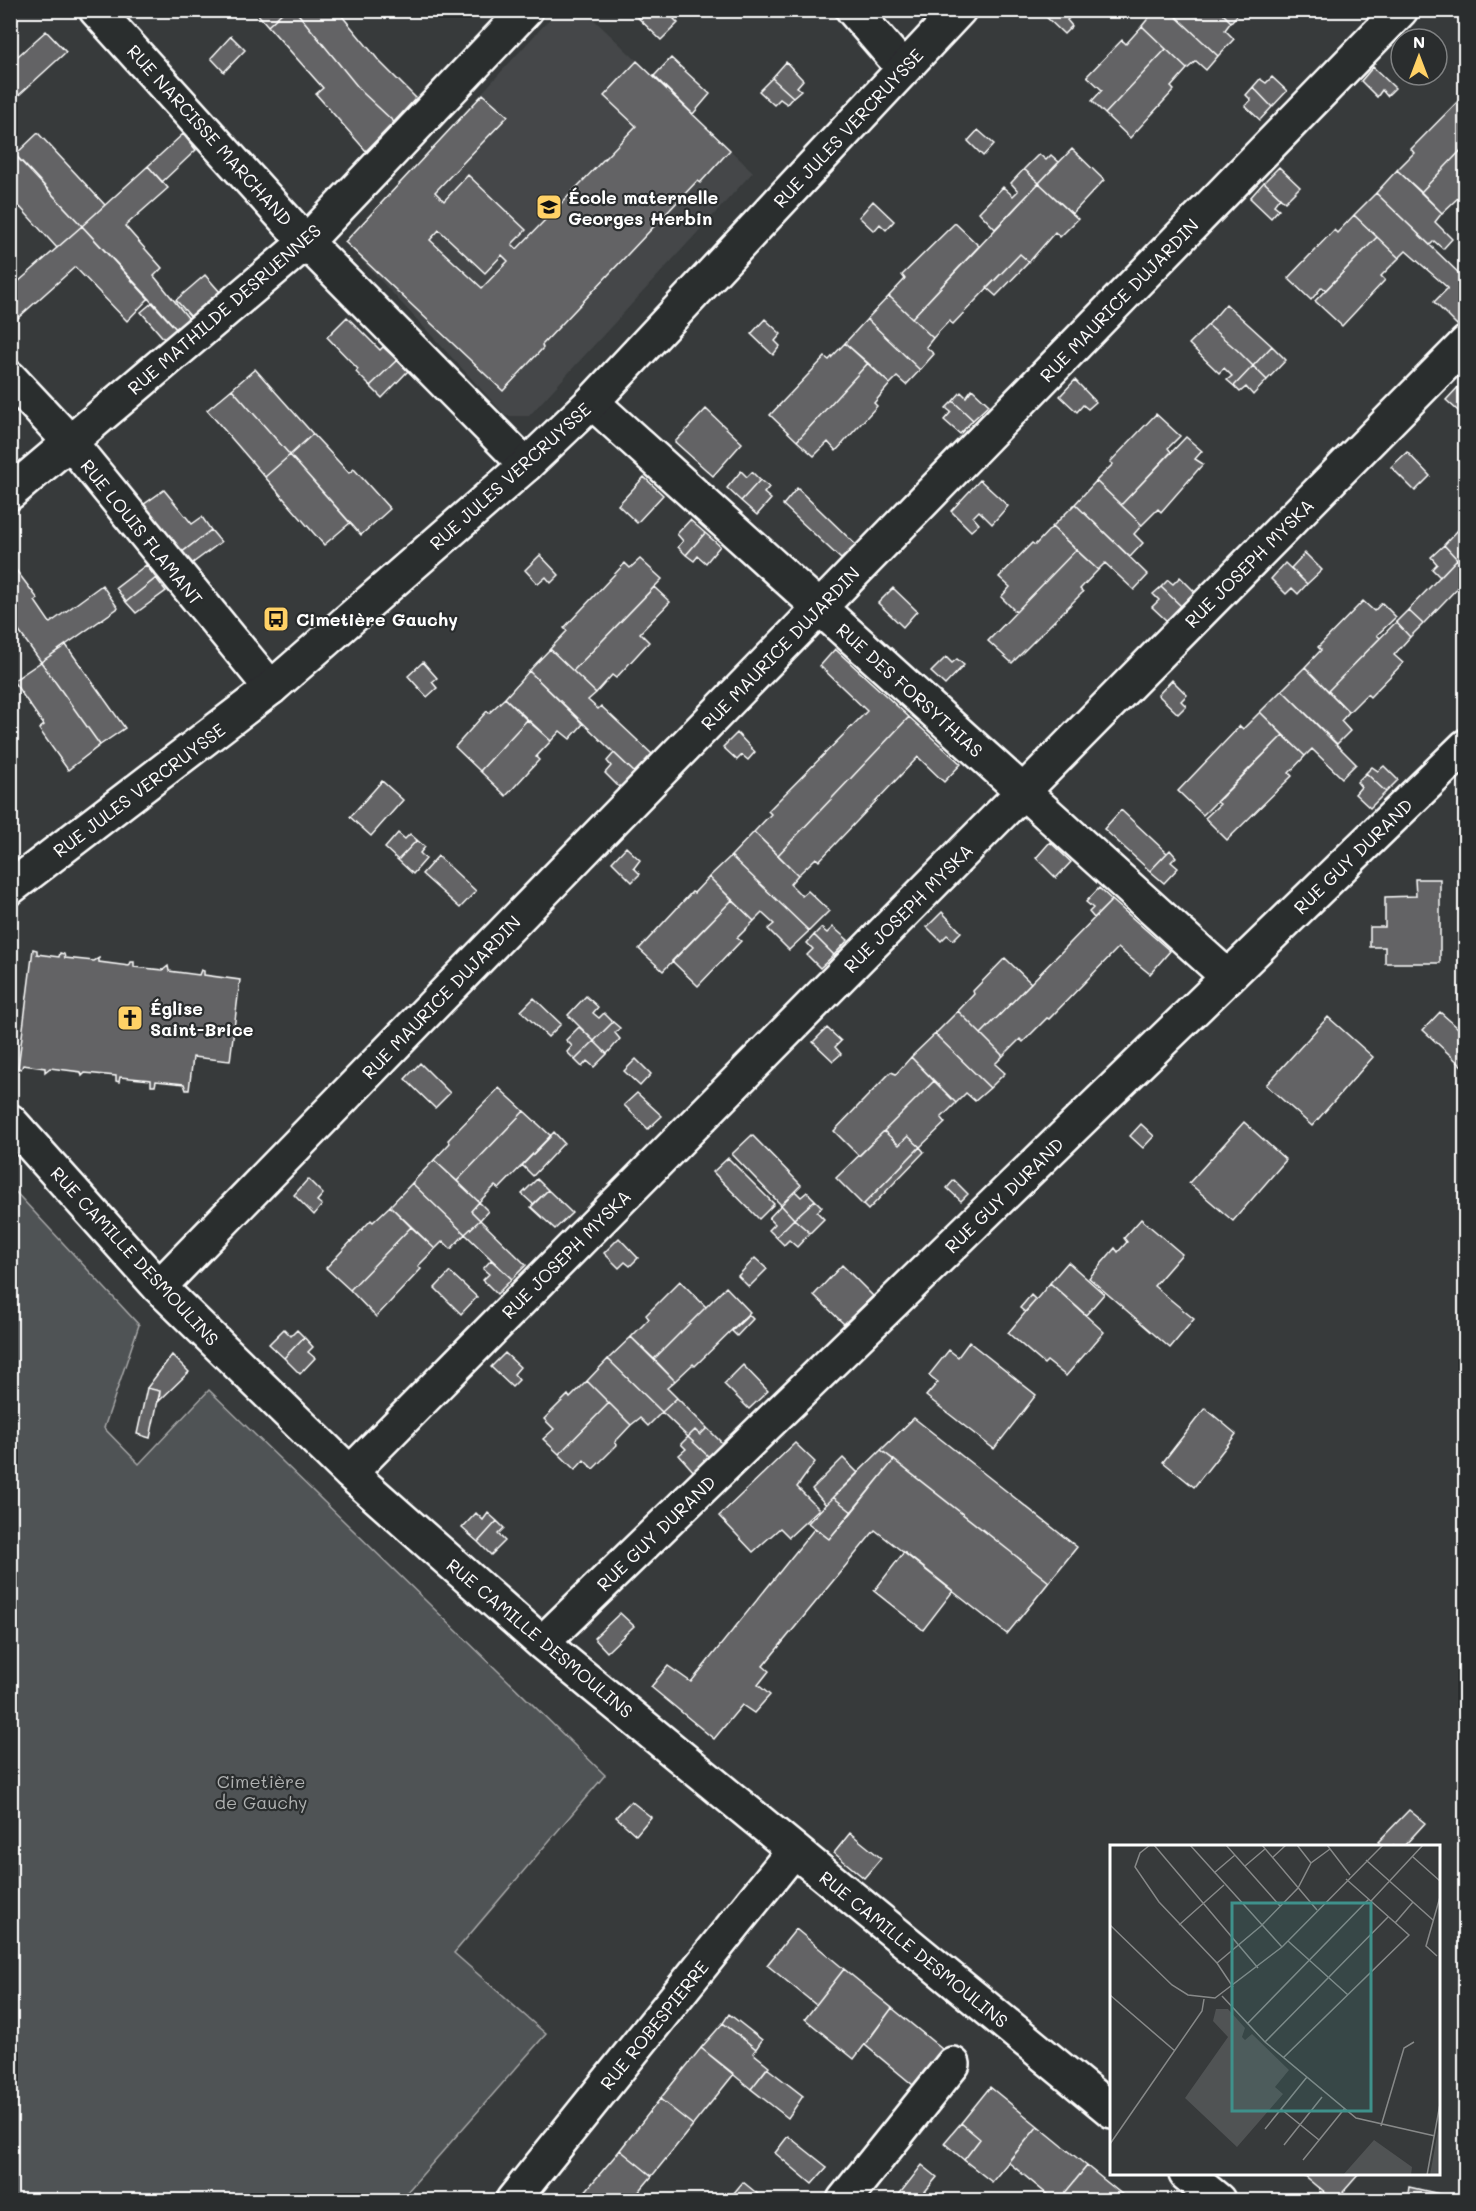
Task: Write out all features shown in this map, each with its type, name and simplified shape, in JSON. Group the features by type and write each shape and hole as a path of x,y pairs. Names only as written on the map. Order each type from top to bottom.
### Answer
{"street":[{"name":"RUE NARCISSE MARCHAND","path":"96,10 306,242 526,465"},
{"path":"853,10 903,68"},
{"name":"RUE JULES VERCRUYSSE","path":"10,888 271,688 526,465 592,402 959,10"},
{"name":"RUE MAURICE DUJARDIN","path":"159,1287 1401,10"},
{"name":"RUE MATHILDE DESRUENNES","path":"10,492 306,242 507,17"},
{"name":"RUE JOSEPH MYSKA","path":"350,1473 1466,343"},
{"name":"RUE LOUIS FLAMANT","path":"10,378 69,441 271,688"},
{"name":"RUE DES FORSYTHIAS","path":"592,402 1228,977"},
{"name":"RUE GUY DURAND","path":"542,1643 1466,746"},
{"name":"RUE CAMILLE DESMOULINS","path":"10,1120 159,1287 350,1473 542,1643 1110,2109"},
{"name":"RUE ROBESPIERRE","path":"522,2198 794,1850"},
{"path":"844,2200 953,2064"}],"shaded area":[{"name":"École maternelle Georges Herbin","path":"557,11 585,11 753,172 529,416 506,416 345,242"}],"green space":[{"name":"Cimetière de Gauchy","path":"11,1187 139,1325 104,1428 139,1464 209,1390 605,1775 454,1953 546,2034 400,2200 11,2200"}],"building":[{"path":"254,10 285,10 268,26"},
{"path":"285,10 295,10 362,92 394,122 366,151 316,94 323,88 268,26"},
{"path":"295,10 337,10 380,62 416,98 394,122 362,92"},
{"path":"630,10 683,10 674,19 678,23 661,40"},
{"path":"1048,10 1067,10 1072,15 1067,20 1072,26 1064,34 1044,15"},
{"path":"1155,10 1169,10 1218,56 1206,70 1196,61 1187,69 1142,26"},
{"path":"1169,10 1219,10 1231,22 1225,30 1234,39 1218,56"},
{"path":"1219,10 1242,10 1231,22"},
{"path":"1142,26 1166,49 1105,114 1092,101 1102,90 1087,76 1122,40 1126,44"},
{"path":"46,31 66,52 19,95 10,85 10,63"},
{"path":"231,36 245,50 224,72 211,58"},
{"path":"1166,49 1187,69 1171,87 1174,90 1130,138 1105,114"},
{"path":"671,58 710,94 693,114 654,76"},
{"path":"637,61 730,150 700,183 697,181 542,345 543,348 503,391 345,242 483,94 508,116 435,192 444,201 468,175 526,230 512,244 517,249 636,126 604,96","holes":["439,230 485,273 502,255 508,261 482,288 430,240"]},
{"path":"786,62 803,80 797,87 801,90 793,97 772,78"},
{"path":"1373,67 1389,82 1389,87 1395,88 1387,96 1382,90 1377,97 1361,81"},
{"path":"1272,77 1287,91 1272,107 1253,87 1260,79 1266,83"},
{"path":"772,78 793,97 787,104 780,99 774,105 759,91"},
{"path":"1253,87 1272,107 1260,120 1245,106 1251,100 1246,95"},
{"path":"1466,93 1466,145 1421,192 1397,170 1414,153 1411,149"},
{"path":"978,130 994,144 983,156 968,141"},
{"path":"38,133 105,205 82,226 15,155"},
{"path":"183,134 196,150 162,182 148,166"},
{"path":"1466,145 1466,197 1463,200 1459,197 1442,213 1421,192"},
{"path":"10,149 82,226 57,248 20,207 14,213 10,209"},
{"path":"1072,149 1104,180 1072,214 1039,183"},
{"path":"1039,154 1046,160 1051,155 1059,162 1039,183 1024,169"},
{"path":"148,166 168,188 125,226 162,268 154,276 189,319 177,330 82,226"},
{"path":"1279,167 1300,187 1285,202 1264,182"},
{"path":"1024,169 1039,183 995,229 979,212 1003,187 1013,196 1018,191 1011,183"},
{"path":"1397,170 1442,213 1435,222 1452,239 1443,249 1434,241 1430,245 1376,193"},
{"path":"1264,182 1280,197 1274,205 1279,209 1271,218 1250,198"},
{"path":"1039,183 1078,219 1060,237 1055,232 1029,262 1020,254 953,324 949,321 933,338 912,318"},
{"path":"1376,193 1466,280 1466,316 1457,325 1434,302 1448,288 1406,251 1399,258 1354,215"},
{"path":"873,201 894,221 886,230 880,224 874,231 859,217"},
{"path":"1354,215 1377,237 1326,290 1322,287 1311,300 1288,278 1334,230 1337,233"},
{"path":"955,223 979,246 912,318 889,296 905,279 902,275"},
{"path":"82,226 149,298 127,321 75,267 10,325 10,289"},
{"path":"1377,237 1399,258 1381,276 1385,280 1342,326 1315,301"},
{"path":"1020,254 1029,262 996,296 987,288"},
{"path":"205,275 220,292 191,317 176,300"},
{"path":"889,296 933,338 926,347 934,354 920,370 867,319"},
{"path":"153,302 177,330 165,340 141,312"},
{"path":"1226,304 1272,346 1253,366 1208,325"},
{"path":"347,317 380,350 383,347 397,360 370,386 356,372 358,369 327,337"},
{"path":"765,319 781,334 775,341 780,346 773,355 751,334"},
{"path":"867,319 920,370 906,385 897,377 890,384 845,343"},
{"path":"1208,325 1253,366 1234,386 1227,380 1232,376 1224,368 1219,373 1189,344"},
{"path":"845,343 868,363 797,441 770,415 825,357 829,360"},
{"path":"1272,346 1286,360 1267,380 1253,366"},
{"path":"397,360 408,371 382,398 370,386"},
{"path":"868,363 890,384 874,403 877,406 836,451 828,442 814,456 797,441"},
{"path":"1253,366 1267,380 1253,395 1246,387 1240,392 1234,386"},
{"path":"255,369 313,434 290,455 232,389"},
{"path":"1075,380 1096,402 1088,409 1083,405 1077,412 1060,396"},
{"path":"1461,384 1466,388 1466,418 1446,400"},
{"path":"232,389 290,455 265,477 207,410"},
{"path":"972,389 989,405 973,420 953,401 961,392 966,397"},
{"path":"953,401 973,420 960,434 944,420 951,412 946,408"},
{"path":"706,409 742,443 713,476 675,442"},
{"path":"1156,414 1180,436 1168,448 1171,452 1121,505 1096,481 1113,464 1110,462"},
{"path":"313,434 349,473 354,469 390,509 361,535 290,455"},
{"path":"1186,437 1202,451 1195,459 1203,464 1161,512 1158,509 1142,525 1121,505"},
{"path":"1407,452 1430,476 1415,491 1391,467"},
{"path":"290,455 350,523 324,545 265,477"},
{"path":"741,471 747,477 752,472 760,480 741,501 727,488"},
{"path":"644,477 663,495 637,523 618,505"},
{"path":"760,480 769,487 764,493 771,499 757,515 741,501"},
{"path":"980,480 1008,506 992,524 979,511 973,517 979,524 971,531 951,511"},
{"path":"1096,481 1142,525 1134,534 1143,543 1130,557 1075,504"},
{"path":"797,488 856,545 841,559 783,505"},
{"path":"164,490 192,524 202,517 211,530 181,553 143,505"},
{"path":"1075,504 1148,575 1134,590 1105,563 1098,570 1052,527"},
{"path":"690,520 705,533 686,555 678,547 683,541 677,534"},
{"path":"1052,527 1076,550 1016,612 1001,597 1010,587 999,577 1032,543 1035,545"},
{"path":"211,530 221,542 190,565 181,553"},
{"path":"1458,530 1466,537 1466,550 1457,559 1444,545"},
{"path":"705,533 720,546 706,563 698,556 694,561 686,555"},
{"path":"1444,545 1457,559 1440,577 1432,569 1437,564 1431,557"},
{"path":"1076,550 1098,570 1080,589 1083,592 1012,663 988,641"},
{"path":"1305,553 1322,570 1307,584 1291,568"},
{"path":"540,555 559,575 551,583 546,577 538,584 525,570"},
{"path":"640,559 662,579 573,671 550,649 567,631 564,628 625,563 630,568"},
{"path":"1457,559 1466,567 1466,579 1423,624 1408,610"},
{"path":"1285,563 1307,584 1298,594 1292,588 1286,594 1271,579"},
{"path":"146,565 156,578 126,602 116,588"},
{"path":"16,570 38,599 35,601 50,623 102,585 118,608 41,662 10,619 10,573"},
{"path":"1180,577 1195,592 1181,606 1161,587 1168,580 1173,584"},
{"path":"156,578 166,591 136,613 126,602"},
{"path":"654,587 670,602 640,633 649,642 616,678 612,675 596,693 573,671"},
{"path":"1161,587 1181,606 1167,621 1152,607 1159,600 1153,594"},
{"path":"893,588 917,611 903,627 878,603"},
{"path":"1363,601 1374,611 1382,603 1396,617 1377,635 1380,638 1328,691 1305,667 1321,650 1318,647"},
{"path":"1408,610 1423,624 1410,637 1396,622"},
{"path":"1396,622 1410,637 1394,655 1403,663 1370,697 1367,694 1349,712 1328,691"},
{"path":"66,645 125,728 100,745 41,662"},
{"path":"550,649 596,693 588,700 598,709 601,706 652,754 635,773 529,671"},
{"path":"835,649 909,717 778,855 754,832 771,814 768,811 867,711 820,666"},
{"path":"946,657 952,663 957,659 964,665 945,685 931,672"},
{"path":"41,662 100,745 68,770 39,729 44,725 13,681"},
{"path":"423,662 437,678 432,682 437,688 427,697 408,676"},
{"path":"1305,667 1349,712 1341,721 1350,731 1337,744 1282,690"},
{"path":"529,671 583,724 570,739 560,731 551,741 505,698"},
{"path":"1172,680 1187,695 1181,701 1186,706 1178,714 1158,695"},
{"path":"1282,690 1356,764 1342,778 1312,749 1305,756 1260,712"},
{"path":"505,698 527,720 480,771 455,747 487,711 489,713"},
{"path":"1260,712 1283,735 1203,815 1178,791 1240,726 1243,729"},
{"path":"909,717 961,764 944,782 918,757 819,861 816,858 798,875 778,855"},
{"path":"527,720 551,741 536,757 539,760 506,796 480,771"},
{"path":"737,733 755,752 748,760 742,755 737,760 723,747"},
{"path":"1283,735 1305,756 1289,773 1292,776 1227,840 1205,818 1220,804 1217,802"},
{"path":"614,753 635,773 620,788 605,773 611,766 607,761"},
{"path":"1384,766 1398,780 1386,792 1366,773 1372,767 1378,771"},
{"path":"1366,773 1386,792 1370,808 1355,794 1361,787 1357,782"},
{"path":"382,781 403,800 371,836 350,817"},
{"path":"1121,810 1167,853 1150,871 1104,829"},
{"path":"754,832 798,875 790,884 802,896 808,891 829,911 809,931 731,856"},
{"path":"398,833 405,839 410,834 417,840 398,860 385,848"},
{"path":"417,840 425,847 420,853 426,859 413,874 398,860"},
{"path":"1050,842 1071,862 1056,878 1036,858"},
{"path":"626,847 640,860 634,868 640,874 632,882 612,862"},
{"path":"1170,850 1176,857 1171,862 1178,868 1164,883 1150,871"},
{"path":"438,856 476,891 460,908 422,874"},
{"path":"731,856 809,931 789,950 768,929 774,924 762,913 754,921 709,877"},
{"path":"709,877 732,900 663,971 639,949"},
{"path":"1415,879 1440,879 1440,963 1385,963 1385,947 1370,947 1370,927 1385,927 1385,897 1416,896"},
{"path":"1099,888 1112,900 1094,918 1089,912 1093,908 1086,902"},
{"path":"732,900 754,921 737,938 741,941 698,986 672,961"},
{"path":"1112,900 1170,951 1150,974 1118,948 1049,1019 1047,1018 1023,1042 1020,1039 1003,1056 981,1034"},
{"path":"942,912 961,932 953,940 947,935 941,941 927,927"},
{"path":"833,927 848,940 834,955 814,935 821,928 827,933"},
{"path":"814,935 834,955 820,968 807,955 813,949 807,943"},
{"name":"Église Saint-Brice","path":"33,949 37,950 37,954 59,957 60,953 64,954 65,958 94,961 99,958 99,962 129,966 131,962 134,962 134,967 163,970 168,966 169,971 199,975 201,970 204,971 204,975 240,980 230,1061 193,1057 189,1090 186,1090 184,1084 156,1081 155,1086 151,1086 151,1080 120,1077 119,1082 116,1081 116,1076 85,1073 82,1076 81,1072 50,1068 45,1072 45,1068 23,1065 21,1069 18,1068"},
{"path":"1005,958 1031,983 981,1034 958,1011 974,994 973,991"},
{"path":"586,996 598,1007 593,1013 599,1018 604,1013 613,1022 594,1041 568,1015"},
{"path":"534,998 561,1024 548,1037 521,1011"},
{"path":"958,1011 1003,1056 995,1064 1005,1073 990,1088 935,1034"},
{"path":"1440,1012 1466,1035 1466,1064 1463,1067 1423,1030"},
{"path":"1328,1017 1373,1057 1312,1126 1266,1085"},
{"path":"613,1022 620,1028 615,1033 620,1039 607,1054 594,1041"},
{"path":"579,1027 594,1041 575,1060 567,1052 572,1046 566,1040"},
{"path":"827,1028 841,1041 835,1047 841,1054 833,1061 813,1042"},
{"path":"935,1034 990,1088 975,1101 966,1093 956,1103 911,1057"},
{"path":"594,1041 607,1054 594,1067 587,1061 582,1067 575,1060"},
{"path":"911,1057 934,1081 859,1156 834,1131 891,1072 896,1074"},
{"path":"636,1059 651,1074 640,1086 624,1071"},
{"path":"420,1063 450,1093 435,1108 405,1079"},
{"path":"934,1081 956,1103 941,1118 945,1123 920,1147 908,1136 899,1145 884,1131"},
{"path":"499,1088 524,1111 457,1181 434,1160 450,1143 448,1140"},
{"path":"637,1093 662,1116 648,1129 624,1105"},
{"path":"524,1111 551,1136 499,1189 495,1186 479,1202 457,1181"},
{"path":"1244,1122 1286,1160 1233,1221 1189,1183"},
{"path":"1141,1124 1154,1136 1143,1148 1130,1136"},
{"path":"884,1131 899,1145 908,1136 920,1147 863,1205 836,1178"},
{"path":"554,1132 564,1143 533,1176 522,1165"},
{"path":"752,1135 801,1185 781,1205 732,1154"},
{"path":"920,1147 924,1152 868,1210 863,1205"},
{"path":"728,1158 774,1204 759,1219 713,1172"},
{"path":"434,1160 479,1202 471,1211 480,1220 465,1234 412,1183"},
{"path":"308,1179 323,1194 317,1201 322,1205 314,1215 294,1195"},
{"path":"537,1179 548,1190 533,1204 522,1194"},
{"path":"954,1180 968,1194 961,1201 947,1188"},
{"path":"412,1183 465,1234 451,1249 443,1241 435,1249 390,1206"},
{"path":"548,1190 572,1213 555,1229 531,1207"},
{"path":"795,1191 801,1197 807,1192 815,1200 794,1219 781,1205"},
{"path":"815,1200 822,1207 817,1212 824,1219 810,1233 794,1219"},
{"path":"479,1202 488,1211 480,1220 471,1211"},
{"path":"781,1205 794,1219 776,1237 769,1230 775,1224 769,1218"},
{"path":"390,1206 411,1227 350,1290 326,1268 371,1220 373,1222"},
{"path":"794,1219 810,1233 797,1247 789,1240 784,1245 776,1237"},
{"path":"1141,1219 1182,1254 1154,1286 1194,1319 1170,1348 1089,1278 1115,1248 1118,1252 1127,1242 1124,1238"},
{"path":"480,1220 526,1265 512,1279 465,1234"},
{"path":"411,1227 435,1249 418,1266 421,1269 376,1317 350,1290"},
{"path":"619,1238 638,1258 630,1266 625,1262 619,1268 604,1253"},
{"path":"755,1258 767,1269 749,1287 738,1276"},
{"path":"491,1260 512,1279 497,1294 483,1280 489,1274 483,1269"},
{"path":"1068,1262 1104,1294 1086,1315 1050,1283"},
{"path":"842,1265 873,1296 844,1324 814,1295"},
{"path":"450,1272 477,1297 461,1314 435,1288"},
{"path":"680,1281 706,1307 654,1359 631,1337 649,1319 646,1315"},
{"path":"1050,1283 1104,1332 1066,1376 1047,1361 1044,1364 1008,1333"},
{"path":"726,1287 750,1312 695,1366 693,1364 675,1381 654,1359"},
{"path":"1031,1295 1036,1300 1025,1312 1020,1308"},
{"path":"749,1315 753,1319 737,1336 732,1331"},
{"path":"284,1329 291,1336 297,1330 304,1337 284,1358 269,1344"},
{"path":"304,1337 313,1347 308,1352 315,1358 300,1374 284,1358"},
{"path":"631,1337 675,1381 667,1388 677,1398 662,1412 608,1359"},
{"path":"969,1342 1036,1395 994,1449 926,1396 938,1382 929,1375 949,1350 958,1357"},
{"path":"505,1353 520,1367 514,1374 519,1380 512,1387 491,1367"},
{"path":"172,1355 189,1372 159,1401 160,1391 147,1388"},
{"path":"608,1359 662,1412 648,1426 640,1418 631,1425 587,1381"},
{"path":"743,1365 768,1391 749,1409 724,1384"},
{"path":"587,1381 609,1403 559,1454 543,1439 554,1429 544,1419 568,1395 570,1398"},
{"path":"147,1388 160,1391 150,1438 137,1434"},
{"path":"677,1398 707,1428 700,1435 695,1430 688,1437 662,1412"},
{"path":"609,1403 631,1425 615,1442 617,1445 593,1469 584,1460 575,1470 559,1454"},
{"path":"1205,1408 1236,1434 1194,1487 1163,1462"},
{"path":"914,1418 1077,1547 1049,1582 881,1450"},
{"path":"707,1428 723,1444 709,1457 688,1437 695,1430 700,1435"},
{"path":"688,1437 709,1457 694,1472 679,1455 686,1449 681,1444"},
{"path":"795,1443 815,1462 797,1487 819,1509 789,1537 780,1528 753,1552 719,1516"},
{"path":"881,1450 894,1460 852,1512 833,1497"},
{"path":"843,1458 858,1473 826,1505 812,1489"},
{"path":"894,1460 1049,1582 1007,1634 875,1530 763,1666 769,1671 758,1685 770,1695 754,1713 742,1705 714,1739 651,1687 668,1666 691,1682 815,1528 829,1539"},
{"path":"833,1497 852,1512 829,1539 808,1523"},
{"path":"476,1513 483,1520 488,1513 497,1521 478,1542 462,1528"},
{"path":"497,1521 504,1528 498,1534 505,1541 491,1555 478,1542"},
{"path":"904,1552 953,1591 923,1630 874,1591"},
{"path":"620,1613 634,1626 607,1652 594,1638"},
{"path":"631,1801 651,1817 636,1835 616,1817"},
{"path":"1409,1810 1425,1823 1405,1845 1382,1845 1378,1842"},
{"path":"850,1833 881,1858 864,1878 834,1853"},
{"path":"796,1929 844,1969 816,2005 767,1965"},
{"path":"844,1969 892,2008 854,2059 805,2019"},
{"path":"892,2008 942,2049 913,2085 865,2045"},
{"path":"729,2014 762,2040 756,2049 723,2023"},
{"path":"723,2023 756,2049 753,2053 769,2066 751,2089 701,2048"},
{"path":"701,2048 734,2074 693,2125 660,2099"},
{"path":"767,2068 803,2096 788,2118 751,2089"},
{"path":"990,2087 1038,2126 992,2182 964,2160 980,2139 961,2123"},
{"path":"660,2099 693,2125 652,2176 620,2150"},
{"path":"961,2123 980,2139 964,2160 944,2143"},
{"path":"1038,2126 1087,2166 1059,2200 1054,2200 1008,2162"},
{"path":"788,2136 827,2167 812,2184 775,2153"},
{"path":"620,2150 652,2176 632,2200 578,2200"},
{"path":"922,2165 937,2177 918,2200 901,2200 897,2197"},
{"path":"1087,2166 1129,2200 1059,2200"},
{"path":"1303,2175 1358,2175 1336,2200 1333,2200"},
{"path":"743,2182 765,2200 728,2200"},
{"path":"1409,2187 1466,2200 1407,2200"}],"place":[{"name":"École maternelle Georges Herbin","path":"549,207"},
{"name":"Cimetière Gauchy","path":"276,619"},
{"name":"Église Saint-Brice","path":"130,1018"}]}
